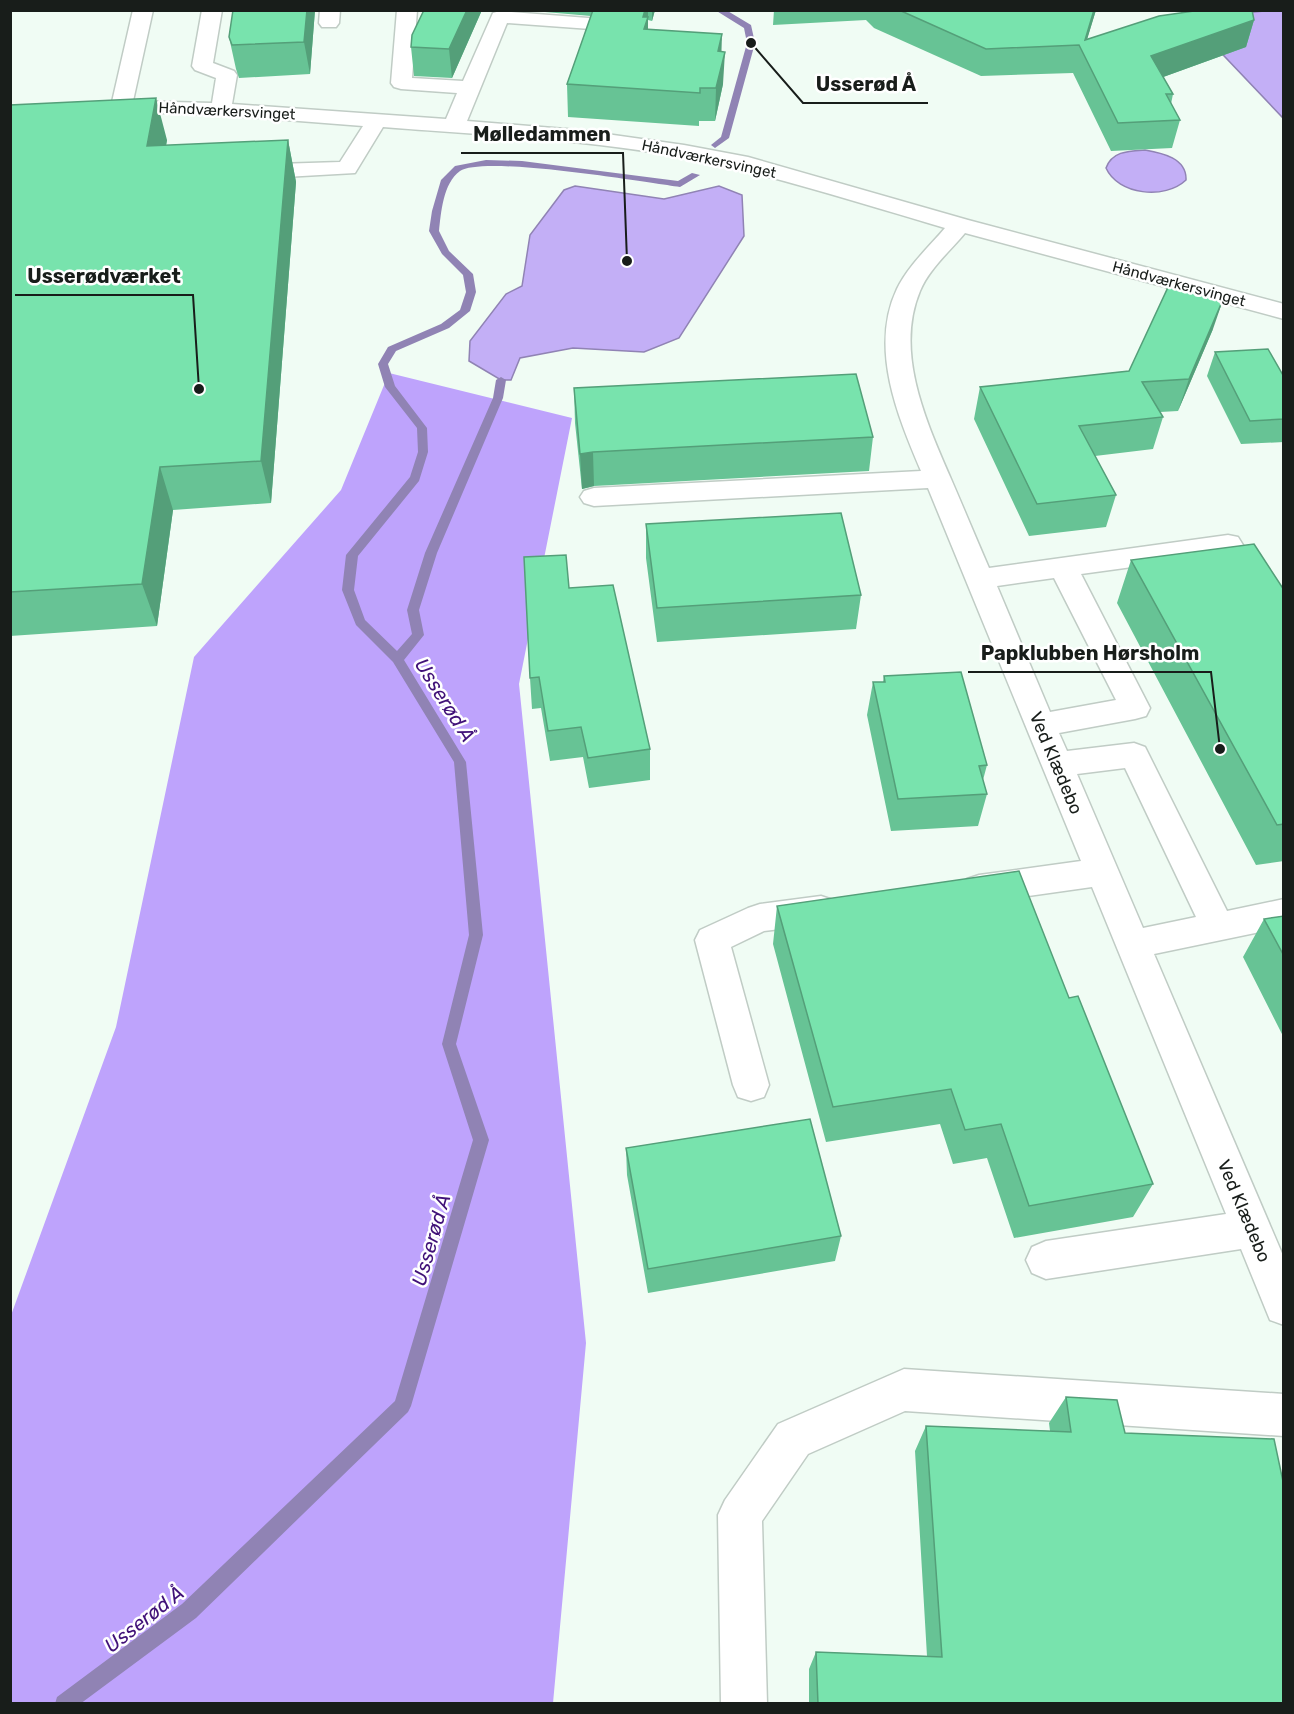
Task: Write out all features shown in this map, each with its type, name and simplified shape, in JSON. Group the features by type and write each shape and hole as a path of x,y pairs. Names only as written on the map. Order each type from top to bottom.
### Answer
{"street":[{"path":"121,106 143,10"},
{"path":"212,10 202,66 227,75 221,110"},
{"path":"407,10 401,82 470,88"},
{"path":"454,126 500,17 645,27"},
{"name":"Håndværkersvinget","path":"99,108 121,106 221,110 377,120 578,136 684,152 748,164 960,225 1284,312"},
{"path":"223,173 347,168 377,120"},
{"name":"Ved Klædebo","path":"960,225 908,290 901,320 898,359 909,411 1284,1306"},
{"path":"594,497 937,479"},
{"path":"979,579 1227,544 1284,636"},
{"path":"1040,725 1135,708 1063,567"},
{"path":"1056,764 1134,755 1216,925"},
{"path":"949,893 1102,872"},
{"path":"751,1085 712,940 760,918 855,905"},
{"path":"1132,944 1216,925 1284,913"},
{"path":"1046,1260 1252,1229"},
{"path":"744,1704 740,1515 793,1439 904,1390 1284,1415"}],"shaded area":[{"path":"1283,11 1283,118 1189,19"},
{"path":"1145,150 1166,155 1178,162 1182,166 1186,180 1166,190 1143,192 1121,184 1106,168 1112,158 1117,155"},
{"path":"575,186 664,199 719,186 742,195 744,236 679,338 644,352 573,348 520,358 511,380 501,380 469,361 470,341 506,294 522,286 530,235 564,190"},
{"path":"389,373 572,418 519,684 586,1343 553,1703 11,1703 10,1318 116,1027 194,657 341,490"}],"building":[{"path":"233,10 307,10 304,42 232,45 229,37"},
{"path":"424,10 467,10 449,49 411,47 412,35"},
{"path":"593,10 645,10 643,17 648,17 644,29 722,34 718,51 725,52 716,88 700,88 700,93 567,84"},
{"path":"899,10 1094,10 1085,40 1159,16 1201,10 1252,10 1254,20 1151,56 1173,94 1166,94 1180,120 1118,123 1079,45 986,49"},
{"path":"156,98 147,146 288,140 261,461 160,467 142,584 10,592 10,105"},
{"path":"1170,283 1224,297 1189,379 1142,382 1163,417 1079,426 1116,495 1037,504 980,387 1129,371"},
{"path":"1268,349 1284,377 1284,419 1250,421 1215,352"},
{"path":"856,374 873,437 580,454 574,388"},
{"path":"841,513 861,595 657,608 646,524"},
{"path":"1254,544 1284,590 1284,824 1277,825 1131,560"},
{"path":"566,555 569,588 613,585 650,749 588,758 581,727 548,731 539,677 530,678 524,557"},
{"path":"961,672 987,765 979,766 987,794 898,799 873,682 885,682 884,676"},
{"path":"1019,871 1069,998 1078,996 1153,1184 1029,1206 1001,1124 965,1130 951,1089 833,1107 777,906"},
{"path":"1284,916 1284,956 1264,919"},
{"path":"810,1119 841,1236 648,1269 626,1148"},
{"path":"1066,1397 1117,1400 1125,1433 1274,1439 1284,1486 1284,1704 818,1704 816,1652 942,1657 926,1426 1071,1432"}],"waterway":[{"name":"Usserød Å","path":"715,145 725,138 751,43 748,27 719,10"},
{"name":"Usserød Å","path":"397,659 360,622 348,590 352,555 415,478 423,452 422,428 390,387 383,364 392,349 445,326 465,311 471,292 468,274 445,252 434,231 446,180 458,168 486,163 522,164 680,184 695,175"},
{"path":"397,659 418,635 413,610 431,553 498,398 501,380"},
{"name":"Usserød Å","path":"64,1704 189,1611 402,1406 481,1140 449,1044 476,935 460,762 397,659"}],"place":[{"name":"Usserød Å","path":"751,43"},
{"name":"Mølledammen","path":"627,261"},
{"name":"Usserødværket","path":"199,389"},
{"name":"Papklubben Hørsholm","path":"1220,749"}]}
